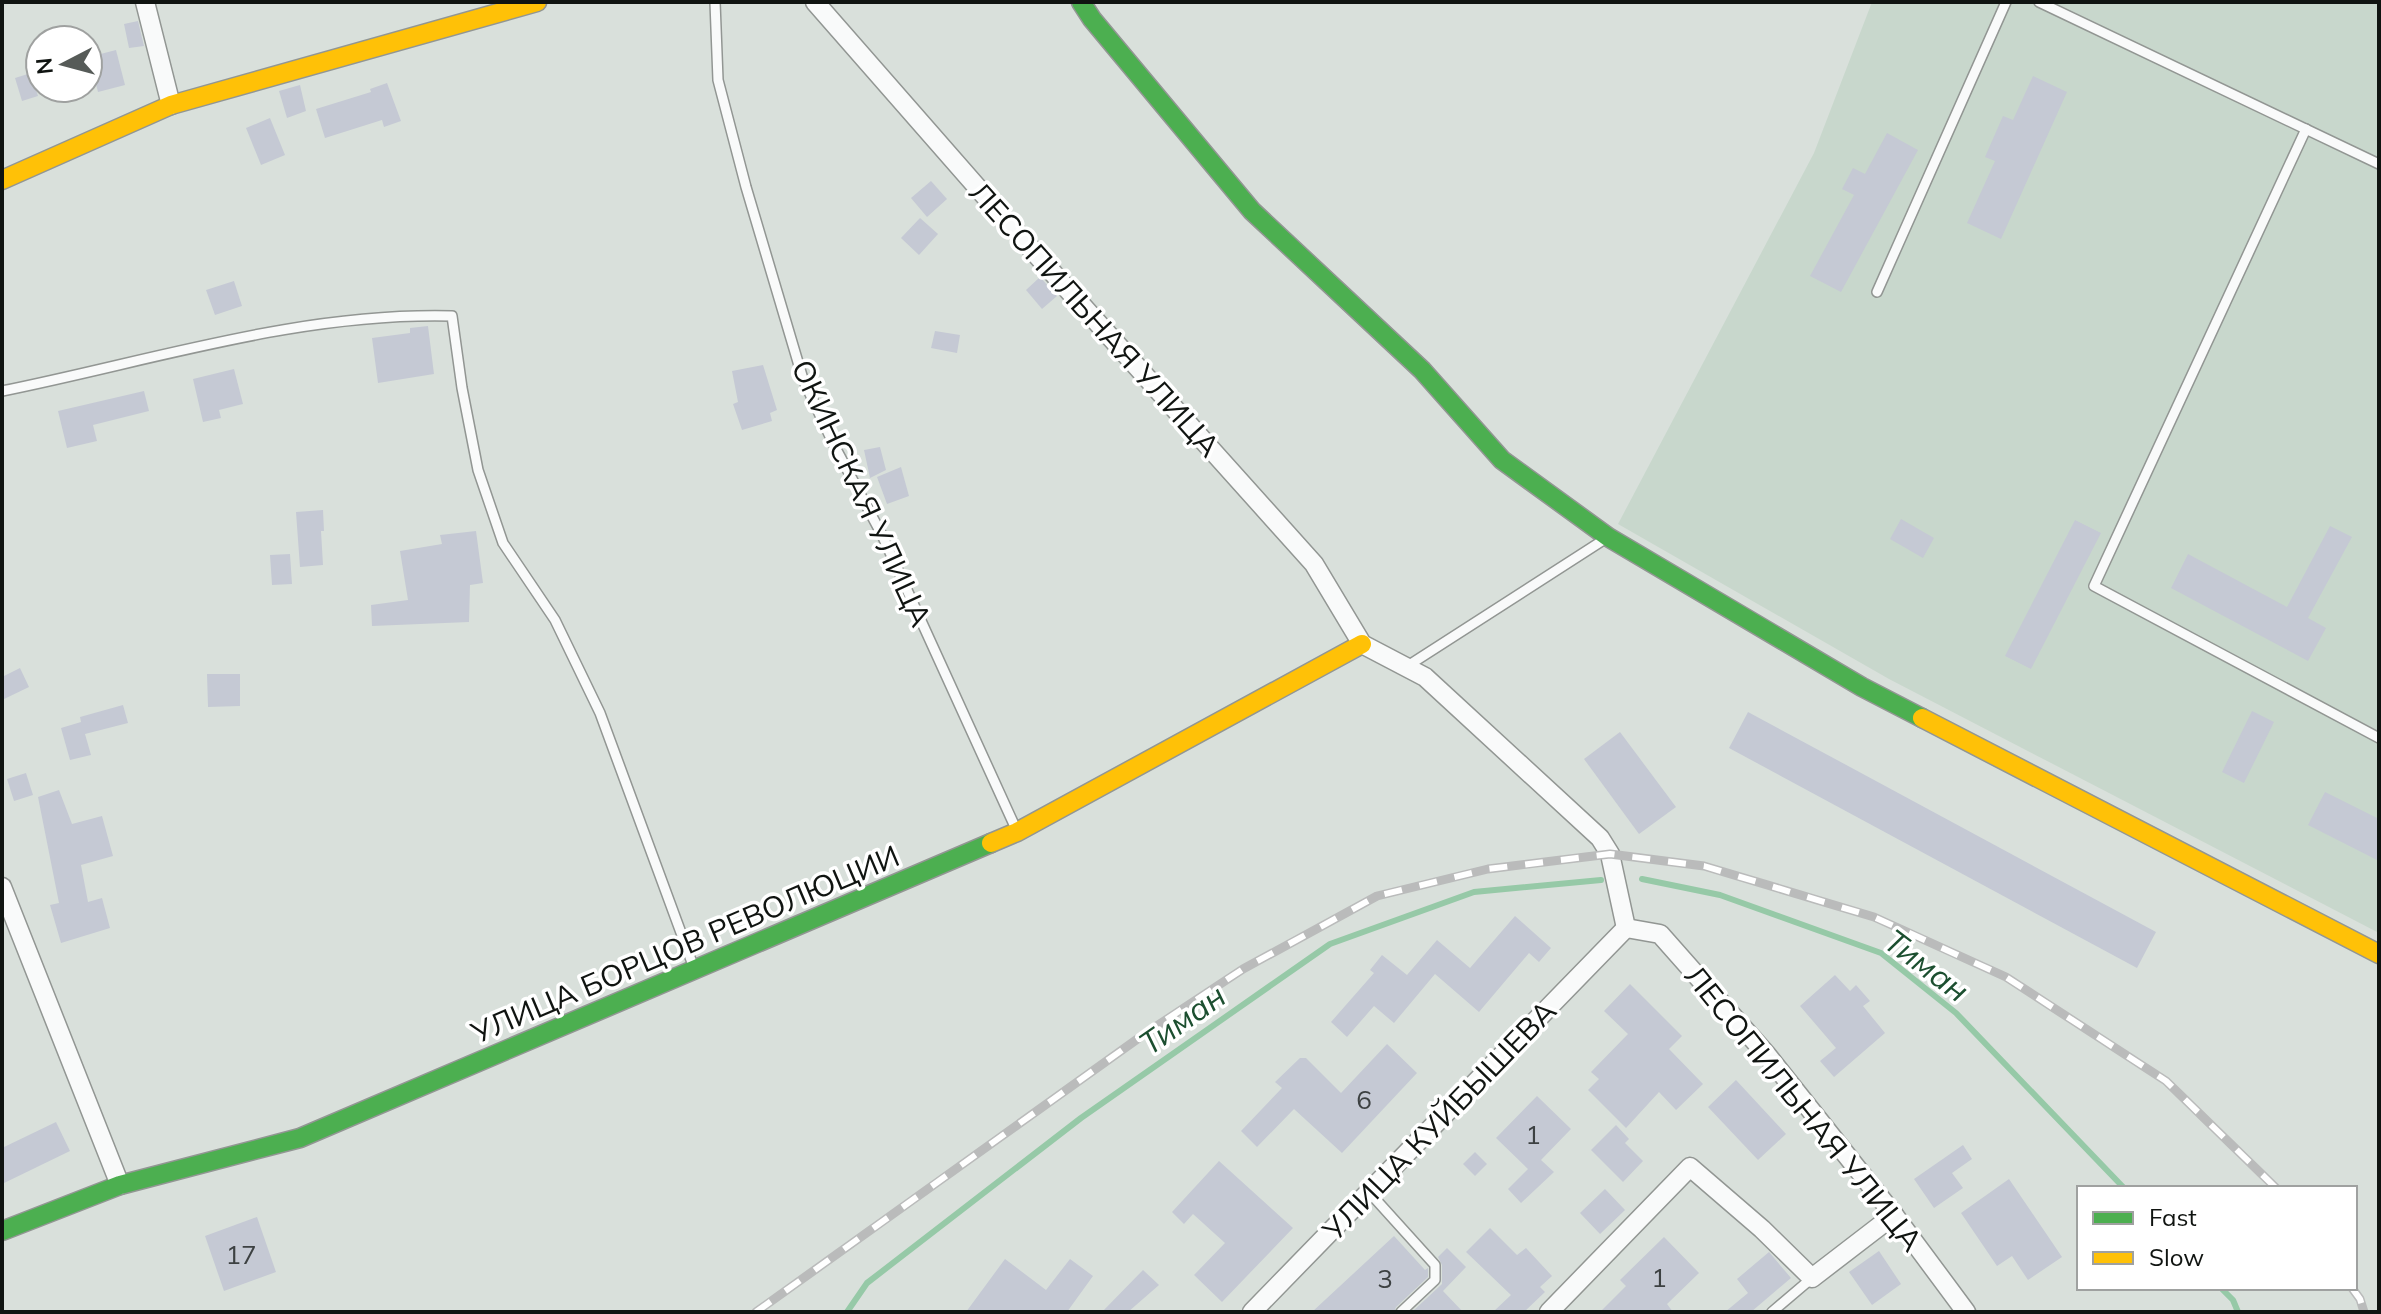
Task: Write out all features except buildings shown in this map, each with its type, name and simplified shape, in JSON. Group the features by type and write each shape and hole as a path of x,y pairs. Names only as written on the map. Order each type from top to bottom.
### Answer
{"street":[{"path":"145,2 171,105"},
{"path":"2,180 171,105 537,2"},
{"name":"ЛЕСОПИЛЬНАЯ УЛИЦА","path":"815,2 1016,232 1314,564 1362,644"},
{"path":"1081,2 1252,211 1422,370 1502,460 1608,537 1862,687 2379,954"},
{"path":"1362,644 1425,677 1600,838 1610,854 1626,928"},
{"name":"УЛИЦА БОРЦОВ РЕВОЛЮЦИИ","path":"2,1231 120,1185 300,1138 695,971 1017,832 1362,644"},
{"path":"2,887 120,1185"},
{"name":"ЛЕСОПИЛЬНАЯ УЛИЦА","path":"1626,928 1660,934 1767,1055 1894,1215 1966,1312"},
{"name":"УЛИЦА КУЙБЫШЕВА","path":"1252,1312 1626,928"},
{"path":"1549,1312 1690,1167 1762,1229 1812,1278 1894,1215"}],"lane":[{"name":"ОКИНСКАЯ УЛИЦА","path":"715,2 718,80 803,379 882,535 1017,832"},
{"path":"1877,292 2006,2"},
{"path":"2039,2 2379,164"},
{"path":"2306,129 2094,586 2379,738"},
{"path":"2,391 213,342 398,315 452,316 478,470 503,543 555,620 600,713 695,971"},
{"path":"1406,667 1608,537"},
{"path":"1369,1192 1435,1265 1435,1280 1401,1312"},
{"path":"1772,1312 1812,1278"}],"shaded area":[{"path":"1872,2 2379,2 2379,933 1889,679 1618,524 1814,153"}],"waterway":[{"name":"Тиман","path":"1642,879 1720,895 1881,953 1956,1013 2122,1186"},
{"name":"Тиман","path":"847,1312 867,1283 1081,1118 1330,944 1474,892 1601,880"},
{"name":"Тиман","path":"2223,1290 2233,1300 2238,1312"}],"railway":[{"path":"756,1312 1143,1035 1243,969 1377,896 1488,869 1610,854 1704,866 1874,917 2006,977 2166,1081 2274,1186"},
{"path":"2353,1290 2364,1312"}],"traffic: fast":[{"path":"1081,2 1252,211 1422,370 1502,460 1608,537 1862,687 1922,718"},
{"path":"2,1231 120,1185 300,1138 991,843"}],"traffic: slow":[{"path":"2,180 171,105 537,2"},
{"path":"991,843 1017,832 1362,644"},
{"path":"1922,718 2379,954"}]}
